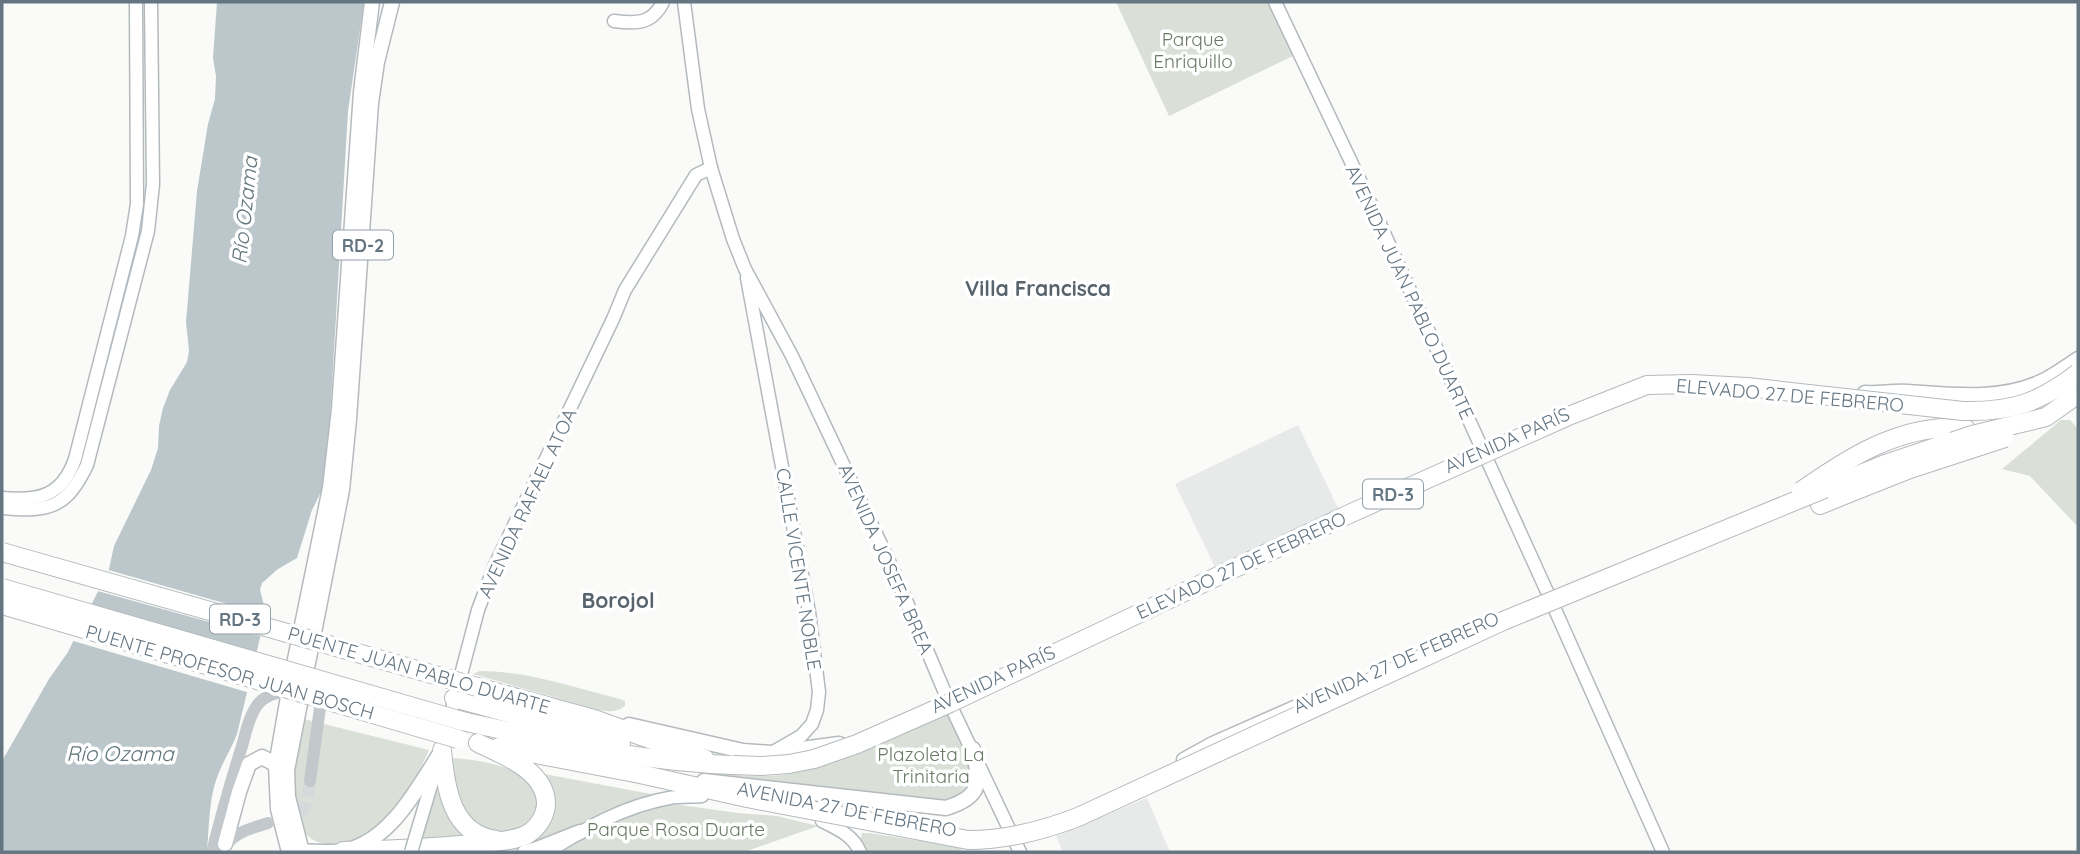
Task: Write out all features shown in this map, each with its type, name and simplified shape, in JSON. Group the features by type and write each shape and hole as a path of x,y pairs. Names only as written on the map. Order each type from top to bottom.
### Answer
{"highway":[{"path":"1885,396 1960,405 2002,405 2049,389 2078,366"},
{"name":"ELEVADO 27 DE FEBRERO","path":"725,765 789,764 814,759 857,744 950,703 1347,514 1647,385 1747,387 1963,411 1986,411 2023,405 2052,391 2078,373"},
{"name":"RD-3","path":"1775,509 1885,464 1972,435 2046,417 2078,394"},
{"path":"1820,505 1910,469 2016,434 2035,426 2046,417"},
{"path":"1775,509 1829,471 1876,445 1904,434 1942,428 1966,429"},
{"name":"AVENIDA 27 DE FEBRERO","path":"640,774 968,840 1003,839 1027,834 1078,817 1503,621 1775,509"},
{"name":"PUENTE JUAN PABLO DUARTE","path":"2,552 594,719 725,765"},
{"name":"PUENTE PROFESOR JUAN BOSCH","path":"2,588 460,730"},
{"name":"PUENTE PROFESOR JUAN BOSCH","path":"2,605 460,730"},
{"path":"454,698 700,780 727,793"},
{"name":"RD-3","path":"460,730 613,754 700,780 725,765"},
{"name":"RD-3","path":"460,730 478,743 640,774"},
{"path":"343,851 416,850 503,841 527,834 541,820 546,803 538,779 524,768 478,743"},
{"path":"442,750 444,780 453,808 470,828 479,834 503,841"}],"main road":[{"path":"2,498 24,500 54,491 71,472 75,459 132,236 135,214 136,2"},
{"path":"2,508 23,510 49,507 60,502 76,487 87,466 148,231 153,184 151,2"},
{"name":"RD-2","path":"336,489 361,92 372,2"},
{"name":"RD-2","path":"336,489 349,419 371,103 377,62 392,2"},
{"path":"614,21 636,23 649,19 663,2"},
{"path":"684,2 695,95 711,168 745,269"},
{"name":"AVENIDA JUAN PABLO DUARTE","path":"1276,2 1364,189 1663,852"},
{"name":"AVENIDA RAFAEL ATOA","path":"411,852 442,750 478,610 495,565 625,290 696,174 711,168"},
{"name":"AVENIDA JOSEFA BREA","path":"745,269 792,356 890,562 948,700 1015,842"},
{"name":"CALLE VICENTE NOBLE","path":"745,269 810,612 819,692 812,724 801,736 772,752"},
{"name":"AVENIDA PARÍS","path":"772,752 847,743 894,725 1216,575 1347,510 1641,382 1665,378 1734,379 1885,396 1893,391 1987,396 2010,393 2045,380 2078,359"},
{"name":"AVENIDA 27 DE FEBRERO","path":"700,780 820,806 1015,842 1213,744 1492,618 1704,533 1907,443 1966,429 2029,426 2053,418 2078,401"},
{"path":"336,489 281,768 278,809 296,852 343,851 376,837 403,810 442,750"},
{"path":"594,719 614,721 743,751 772,752"},
{"path":"640,774 669,774 700,780 946,808 964,802 977,785 978,774 973,749"},
{"path":"223,848 249,764 262,757 281,768"},
{"path":"525,852 580,832 627,810 669,798 700,780 822,821 846,833 856,842 860,852"},
{"path":"822,821 966,846 1015,842"},
{"path":"548,852 580,832"}],"street":[{"path":"299,676 314,688 320,708 310,781"},
{"path":"212,852 251,718 257,706 274,693 295,693"},
{"path":"223,848 253,827 268,823"}],"shaded area":[{"path":"1298,425 1340,512 1217,571 1175,484"},
{"path":"1147,798 1170,852 1063,852 1056,836"}],"green space":[{"name":"Parque Enriquillo","path":"1116,2 1275,2 1299,53 1169,116"},
{"path":"2061,420 2070,420 2078,429 2078,527 2030,476 2002,469"},
{"path":"480,671 551,681 620,699 625,701 625,706 613,711 599,710 473,674"},
{"name":"Plazoleta La Trinitaria","path":"950,713 975,772 969,791 946,803 706,775 706,772 773,776 804,771 868,750"},
{"path":"304,719 429,750 405,796 395,810 370,834 355,841 327,844 302,832 290,790 295,753"},
{"path":"451,758 498,765 520,774 539,788 540,812 528,829 509,835 496,835 479,827 459,804 455,795"},
{"path":"544,774 651,794 540,844 515,850 452,852 524,842 549,788"},
{"path":"435,783 449,815 476,838 418,842"},
{"name":"Parque Rosa Duarte","path":"666,803 777,816 818,826 744,852 557,852 612,821"},
{"path":"862,833 965,848 956,852 867,852 861,839"}],"water":[{"name":"Río Ozama","path":"217,2 364,2 348,111 329,436 322,490 312,510 297,558 262,583 260,590 266,613 237,734 215,783 207,852 2,852 2,761 49,679 68,652 109,569 114,546 151,470 158,448 163,408 170,390 187,362 189,351 186,322 197,191 215,99 216,76 213,58"}],"pier":[{"path":"105,569 269,616 263,637 94,590"},
{"path":"86,607 258,657 250,693 70,640"}],"tunnel":[{"path":"286,822 302,812 310,781"}],"district":[{"name":"Villa Francisca","path":"1038,288"},
{"name":"Borojol","path":"618,600"}]}
